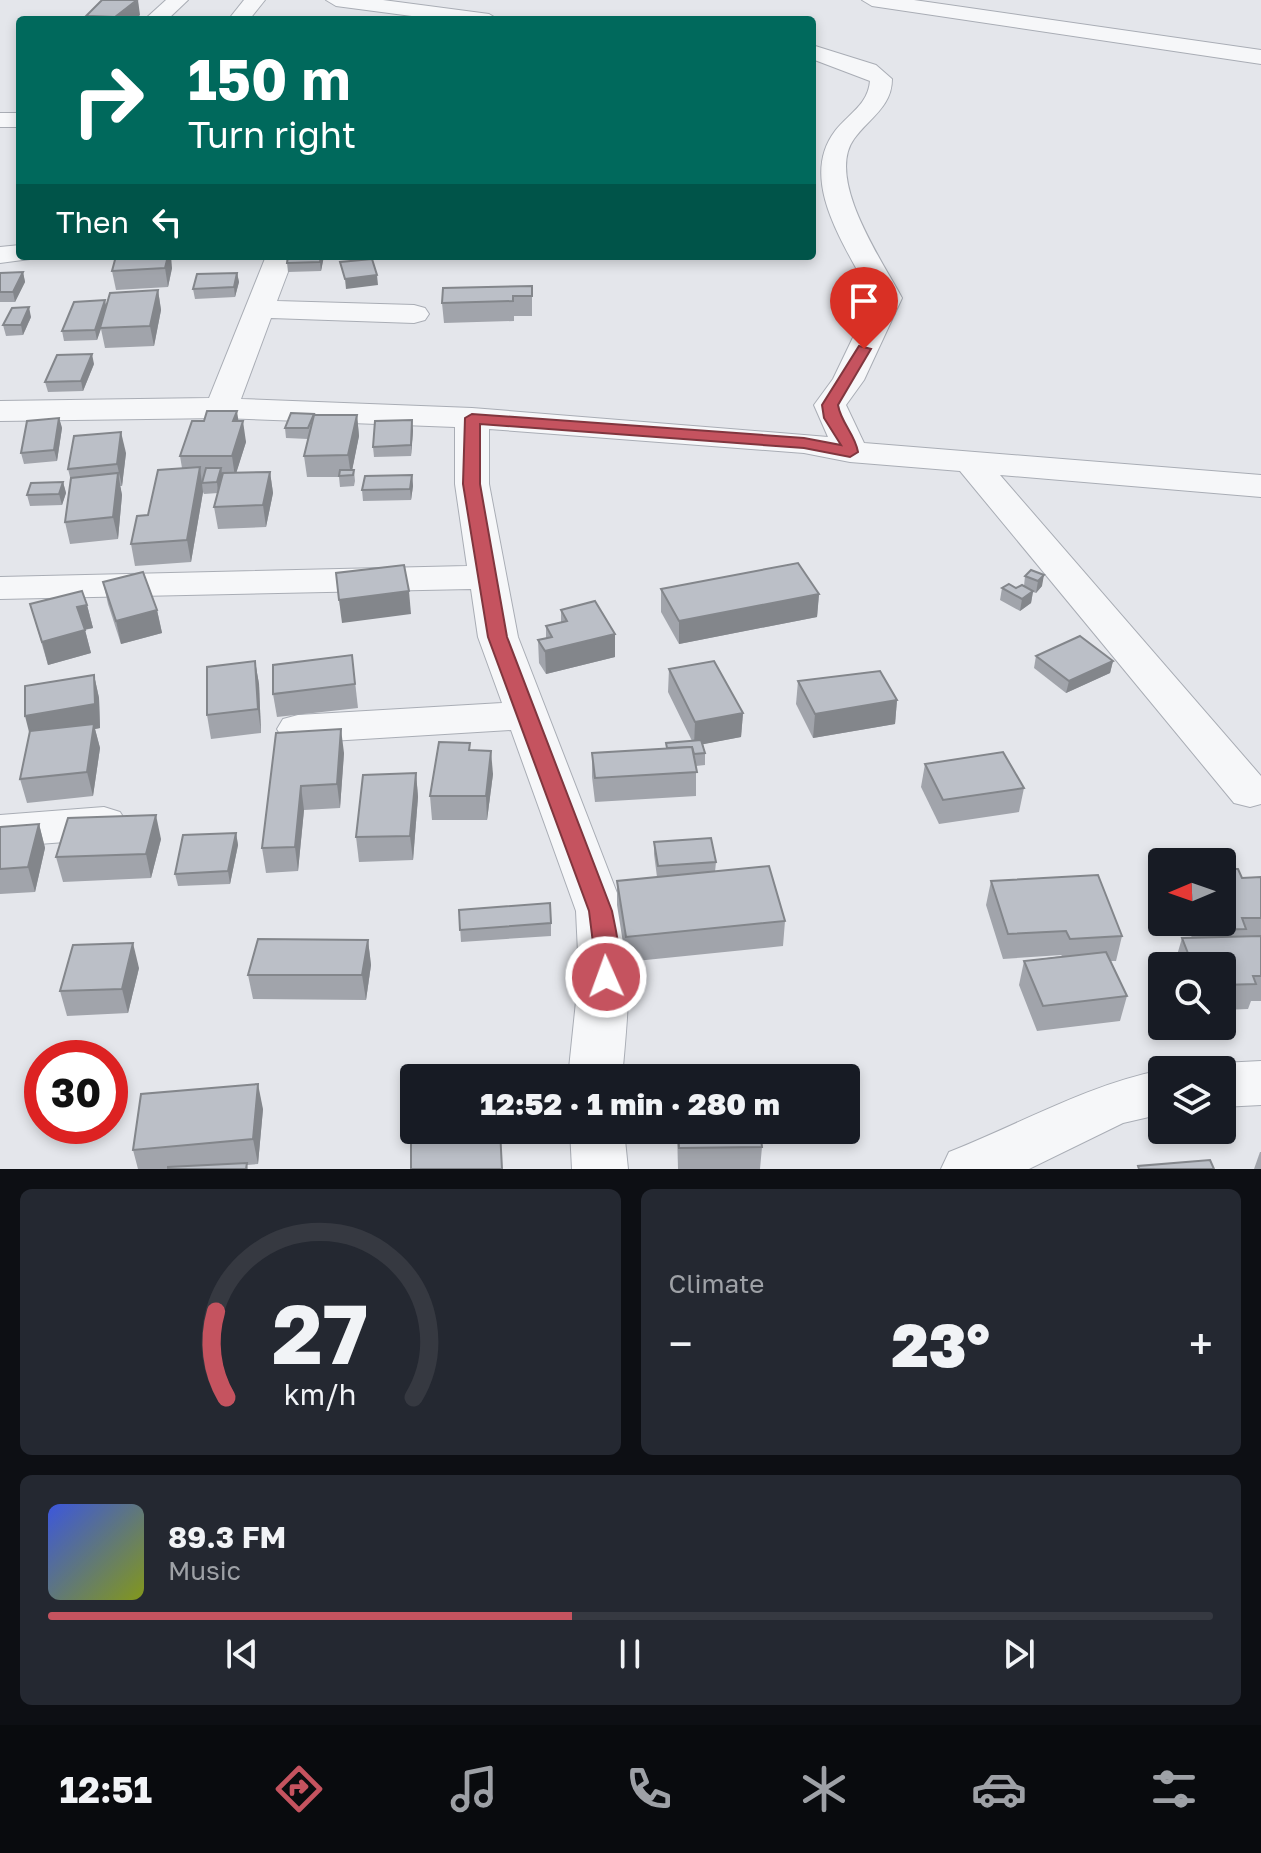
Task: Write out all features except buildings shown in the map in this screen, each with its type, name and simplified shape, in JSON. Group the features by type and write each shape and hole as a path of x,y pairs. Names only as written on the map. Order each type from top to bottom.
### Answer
{"street":[{"path":"159,16 178,0"},
{"path":"241,16 255,0"},
{"path":"336,0 458,16"},
{"path":"872,0 1261,57"},
{"path":"816,53 868,70 881,79 883,89 866,112 849,127 835,152 839,204 887,298 848,380 830,405 832,418 847,439 850,452"},
{"path":"221,408 279,260"},
{"path":"262,309 414,314"},
{"path":"0,411 221,408 472,418 804,443 850,452 1261,486"},
{"path":"472,418 472,484 485,577 498,637 600,911 607,949 597,1064"},
{"path":"969,460 1250,792"},
{"path":"0,588 485,577"},
{"path":"298,729 526,715"},
{"path":"0,831 104,823"},
{"path":"1236,1084 1261,1083"},
{"path":"969,1169 1112,1103 1148,1095"},
{"path":"598,1144 600,1169"}],"route":[{"path":"606,977 607,949 600,911 498,637 485,577 472,484 472,418 804,443 850,452 847,439 832,418 830,405 848,380 864,349"}]}
